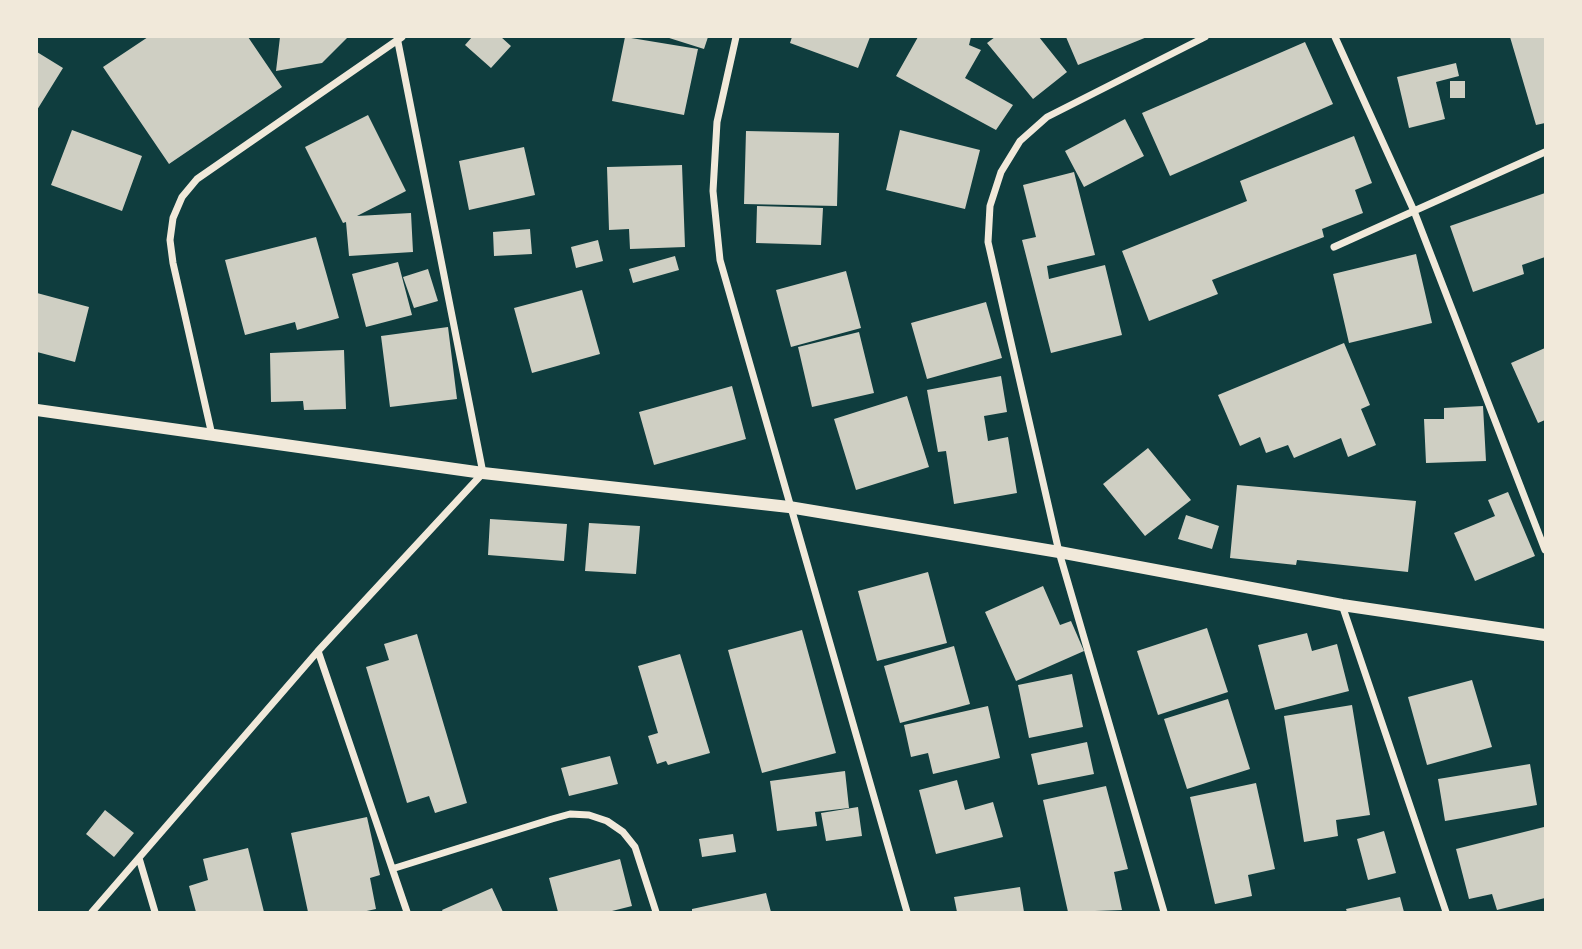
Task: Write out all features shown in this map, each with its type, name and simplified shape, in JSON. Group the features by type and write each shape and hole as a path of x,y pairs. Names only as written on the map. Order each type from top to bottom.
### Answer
{"street":[{"path":"736,37 717,121 713,191 720,260 907,912"},
{"path":"1164,912 1059,552 988,242 990,206 1007,162 1020,141 1046,117 1205,37"},
{"path":"1335,37 1414,211 1545,550"},
{"path":"212,436 171,252 173,218 182,197 197,179 399,38 483,473"},
{"path":"1334,247 1545,152"},
{"path":"37,410 483,473 789,507 1059,552 1342,605 1545,635"},
{"path":"92,912 318,651 483,473"},
{"path":"1342,605 1446,912"},
{"path":"318,651 395,868 407,912"},
{"path":"395,868 570,814 589,815 607,821 623,832 635,847 656,912"},
{"path":"139,858 155,912"}],"building":[{"path":"148,37 248,37 282,87 169,164 103,67"},
{"path":"280,37 348,37 322,63 276,71"},
{"path":"472,37 501,37 511,46 491,68 465,45"},
{"path":"625,37 698,49 684,115 612,101"},
{"path":"666,37 708,37 704,49"},
{"path":"792,37 870,37 858,68 790,43"},
{"path":"918,37 971,37 969,45 981,50 965,78 1013,105 996,130 896,76"},
{"path":"995,37 1039,37 1067,72 1033,99 987,43"},
{"path":"1066,37 1147,37 1078,65"},
{"path":"1510,37 1545,37 1545,123 1536,125"},
{"path":"1305,42 1333,104 1170,176 1142,113"},
{"path":"37,52 63,68 37,110"},
{"path":"1456,63 1459,76 1436,82 1445,119 1409,128 1397,77"},
{"path":"1450,81 1465,81 1465,98 1450,98"},
{"path":"368,115 406,191 357,216 411,213 413,252 349,256 346,222 343,223 305,147"},
{"path":"1125,119 1144,156 1084,187 1065,151"},
{"path":"72,130 142,156 122,211 51,185"},
{"path":"900,130 980,150 965,209 886,190"},
{"path":"746,131 839,133 837,206 744,204"},
{"path":"1354,136 1372,183 1355,190 1363,213 1322,229 1324,237 1212,280 1218,294 1149,321 1122,251 1247,201 1240,181"},
{"path":"524,147 535,195 469,210 459,161"},
{"path":"682,165 685,247 630,249 629,229 609,230 607,167"},
{"path":"1074,172 1095,255 1047,266 1049,279 1105,265 1122,335 1051,353 1022,240 1036,237 1023,185"},
{"path":"1545,193 1545,257 1522,265 1524,274 1473,292 1450,226"},
{"path":"757,206 823,208 821,245 756,243"},
{"path":"530,229 532,254 494,256 493,232"},
{"path":"316,237 339,318 297,330 295,322 245,335 225,260"},
{"path":"598,240 603,261 576,268 571,247"},
{"path":"1416,254 1432,323 1349,343 1333,274"},
{"path":"675,256 679,270 633,283 629,269"},
{"path":"398,262 412,315 366,327 352,274"},
{"path":"428,269 438,301 414,308 403,277"},
{"path":"846,271 861,328 791,347 776,290"},
{"path":"582,290 600,354 532,373 514,308"},
{"path":"37,293 89,307 75,362 37,352"},
{"path":"986,302 1002,358 927,379 911,323"},
{"path":"448,327 457,399 390,407 381,336"},
{"path":"859,332 874,393 812,407 798,347"},
{"path":"1344,343 1370,405 1361,409 1376,445 1348,457 1341,438 1294,458 1288,445 1266,453 1260,437 1240,446 1218,395"},
{"path":"1545,348 1545,420 1538,423 1511,363"},
{"path":"344,350 346,409 304,410 303,401 271,402 270,353"},
{"path":"1001,376 1007,412 984,416 988,441 1008,437 1017,493 954,504 946,451 938,452 927,390"},
{"path":"732,386 746,439 654,465 639,412"},
{"path":"907,396 929,467 856,490 834,419"},
{"path":"1483,406 1486,461 1426,463 1424,419 1444,419 1444,408"},
{"path":"1148,448 1191,500 1145,536 1103,484"},
{"path":"1237,485 1416,501 1408,572 1297,560 1296,565 1230,558"},
{"path":"1508,492 1535,556 1475,581 1454,533 1495,516 1488,500"},
{"path":"1186,515 1219,526 1212,549 1178,539"},
{"path":"490,519 567,524 564,561 488,555"},
{"path":"589,523 640,526 636,574 585,571"},
{"path":"928,572 947,643 877,661 858,591"},
{"path":"1043,586 1060,625 1071,621 1084,651 1016,681 985,612"},
{"path":"1207,628 1228,692 1158,715 1137,651"},
{"path":"802,630 836,753 762,773 728,650"},
{"path":"1307,633 1312,651 1337,644 1349,691 1275,710 1258,645"},
{"path":"417,634 467,803 435,813 429,796 407,803 366,667 389,660 384,644"},
{"path":"954,646 970,704 900,723 884,666"},
{"path":"680,654 710,753 668,765 666,761 657,764 648,736 658,733 638,666"},
{"path":"1072,674 1083,727 1029,738 1018,685"},
{"path":"1472,680 1492,747 1427,765 1408,697"},
{"path":"1228,699 1250,769 1187,789 1164,719"},
{"path":"1352,705 1370,815 1336,820 1338,836 1304,842 1284,716"},
{"path":"988,706 1000,758 933,774 928,753 911,757 904,725"},
{"path":"1087,742 1094,774 1038,785 1031,754"},
{"path":"610,756 618,784 569,796 561,768"},
{"path":"1530,764 1537,805 1445,821 1438,779"},
{"path":"845,771 849,808 815,812 817,826 777,831 770,781"},
{"path":"957,780 965,810 993,802 1003,837 936,854 919,790"},
{"path":"1256,783 1275,869 1248,875 1252,896 1215,904 1190,797"},
{"path":"1106,786 1128,869 1114,872 1122,910 1068,912 1043,800"},
{"path":"858,807 862,836 826,841 821,813"},
{"path":"105,810 134,833 114,857 86,834"},
{"path":"367,817 380,875 370,878 376,909 362,912 308,912 291,833"},
{"path":"1544,827 1545,898 1497,910 1492,894 1469,899 1456,849"},
{"path":"1384,831 1396,873 1368,880 1357,839"},
{"path":"733,834 736,852 702,857 699,839"},
{"path":"248,848 264,912 196,912 189,886 208,880 203,859"},
{"path":"620,859 632,906 608,912 558,912 549,878"},
{"path":"1020,887 1024,912 957,912 954,897"},
{"path":"492,888 503,912 442,910"},
{"path":"766,893 771,912 692,912 692,909"},
{"path":"1400,897 1404,912 1347,912 1346,909"}]}
